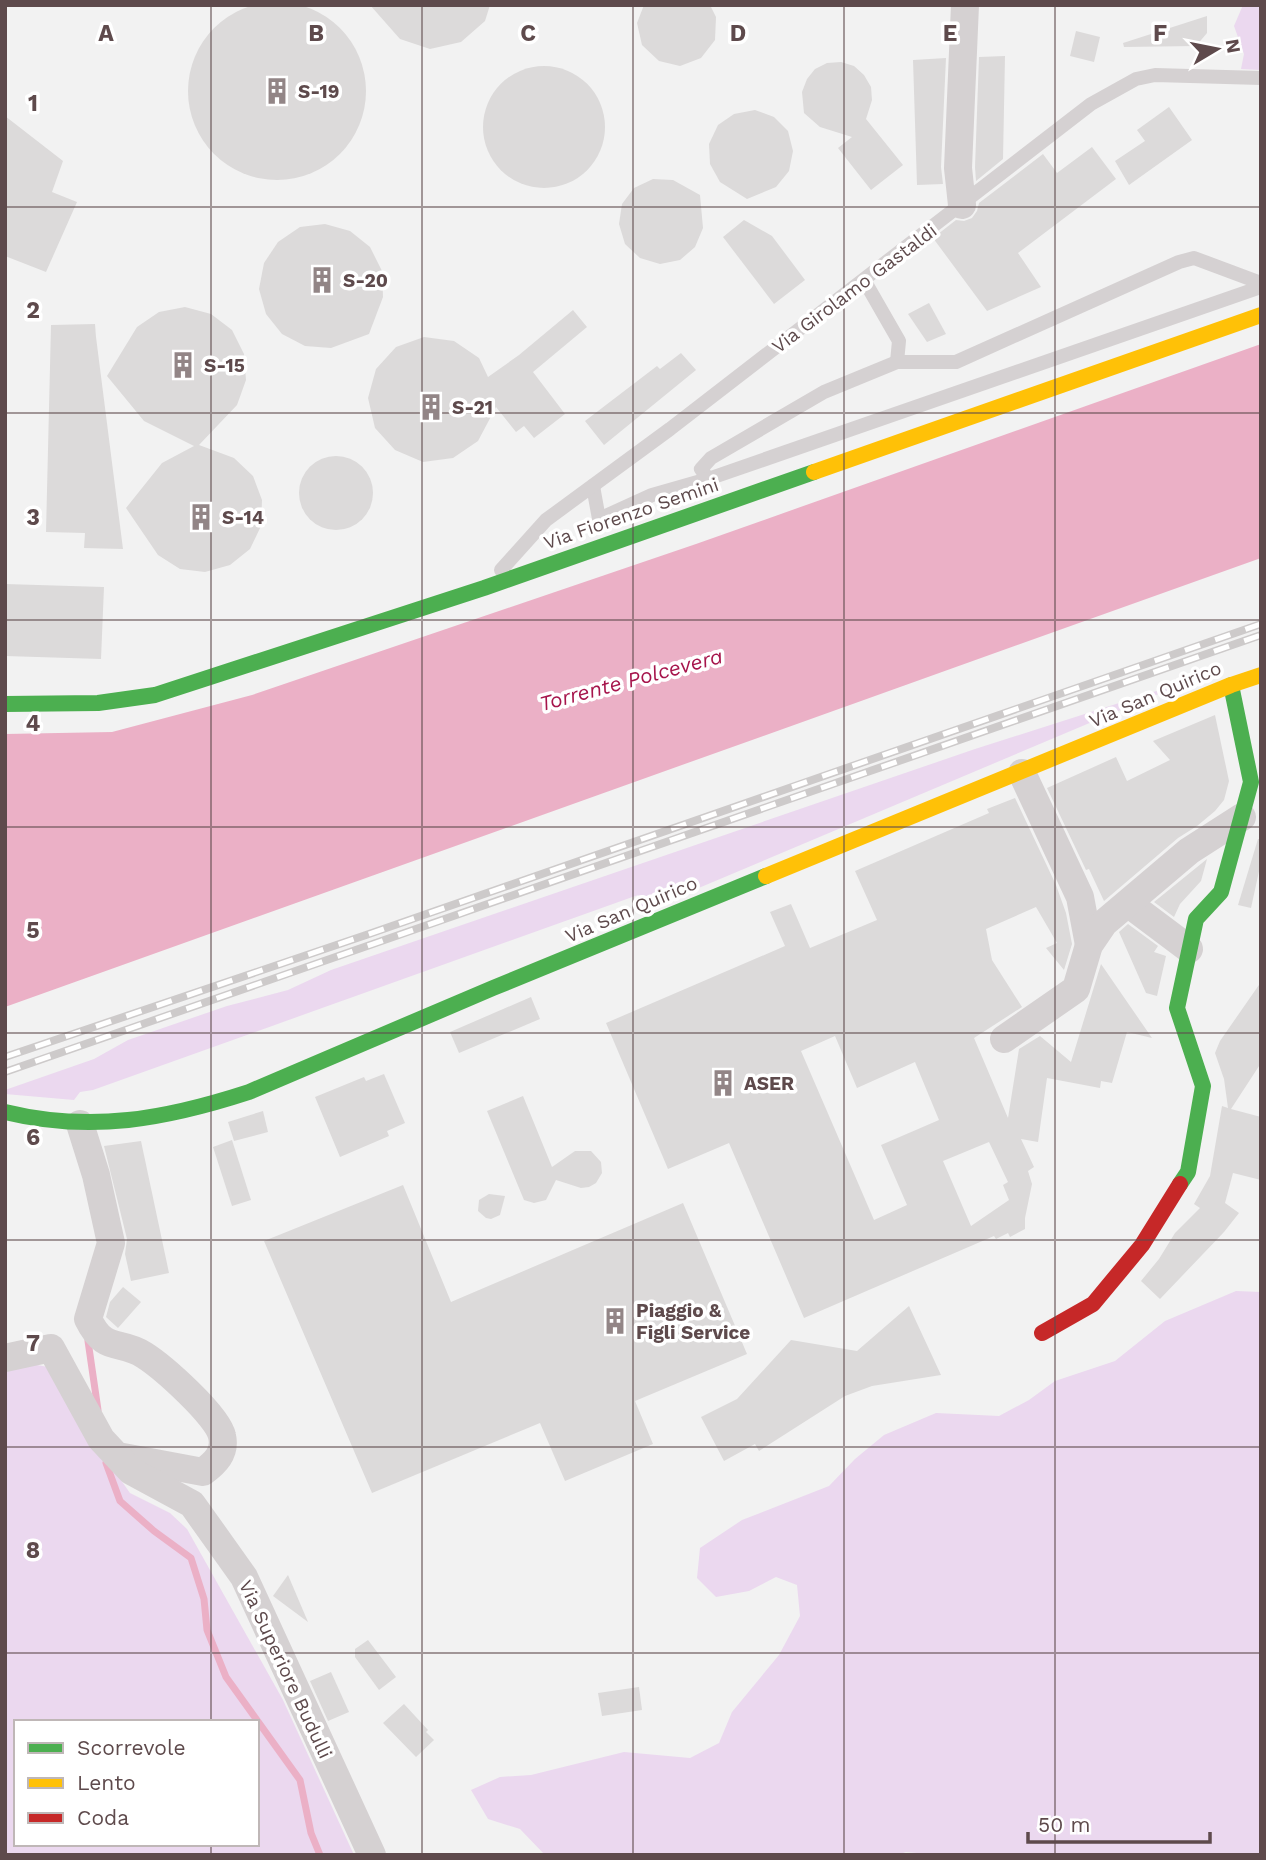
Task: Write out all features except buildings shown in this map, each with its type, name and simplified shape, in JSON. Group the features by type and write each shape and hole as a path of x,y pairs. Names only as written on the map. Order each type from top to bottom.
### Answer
{"main road":[{"name":"Via Fiorenzo Semini","path":"5,704 88,705 155,695 484,588 1261,316"},
{"name":"Via San Quirico","path":"5,1112 52,1122 80,1124 178,1113 213,1105 1231,685 1261,676"},
{"path":"1042,1333 1093,1304 1142,1245 1188,1172 1203,1086 1177,1008 1196,919 1221,892 1251,782 1231,685"}],"street":[{"path":"962,205 958,168 965,5"},
{"path":"1022,773 1080,897 1089,945"},
{"path":"1004,1039 1076,989 1089,945 1104,923 1189,850 1242,817"},
{"path":"1129,904 1189,949"},
{"path":"80,1124 96,1175 111,1243 88,1319 95,1332 108,1343 143,1354 182,1386 219,1425 223,1438 222,1450 216,1462 203,1472 120,1457"},
{"name":"Via Superiore Budulli","path":"5,1358 51,1348 101,1439 131,1471 192,1504 244,1577 372,1855"}],"lane":[{"name":"Via Girolamo Gastaldi","path":"484,588 547,520 1091,104 1136,79 1155,75 1261,78"},
{"path":"708,479 701,469 711,458 824,392 897,362 956,362 1179,262 1194,258 1261,285"},
{"path":"864,280 899,341 897,362"},
{"path":"599,519 652,495 708,479 1261,285"},
{"path":"593,486 599,519 626,537"}],"shaded area":[{"path":"1243,5 1261,5 1261,70 1241,69 1244,54 1234,26"},
{"path":"1194,679 644,911 638,895 93,1090 80,1092 74,1100 5,1094 5,1090 94,1059 128,1040 227,1006 288,990 331,970 975,749"},
{"path":"1236,1291 1261,1292 1261,1855 938,1855 906,1852 897,1855 545,1855 520,1829 488,1819 471,1790 500,1777 531,1775 624,1752 690,1758 719,1743 732,1712 779,1655 800,1616 797,1585 776,1577 749,1591 716,1597 697,1578 700,1548 742,1520 829,1486 855,1459 884,1435 936,1413 999,1416 1029,1400 1055,1381 1115,1361 1165,1321"},
{"path":"31,1364 54,1368 89,1435 130,1493 170,1513 187,1529 283,1700 354,1855 5,1855 5,1369"}],"water":[{"name":"Torrente Polcevera","path":"1261,344 1261,558 5,1007 5,734 112,732 252,695 696,544"}],"waterway":[{"path":"88,1341 98,1410"},
{"path":"106,1463 120,1501 154,1531 191,1558 204,1599 207,1630 226,1677 257,1720"},
{"path":"259,1723 300,1780 311,1833 320,1855"}],"railway":[{"path":"5,1057 366,935 1261,624"},
{"path":"5,1072 1261,635"}],"traffic: fast":[{"path":"5,704 98,703 155,695 484,588 814,472"},
{"path":"1180,1184 1188,1172 1203,1086 1177,1008 1196,919 1221,892 1251,782 1231,685"},
{"path":"5,1112 68,1122 128,1120 158,1116 249,1092 766,876"}],"traffic: slow":[{"path":"814,472 1261,315"},
{"path":"766,876 1261,675"}],"traffic: jam":[{"path":"1042,1333 1093,1304 1142,1245 1180,1184"}],"place":[{"name":"S-19","path":"277,91"},
{"name":"S-20","path":"322,280"},
{"name":"S-15","path":"183,365"},
{"name":"S-21","path":"431,407"},
{"name":"S-14","path":"201,517"},
{"name":"ASER","path":"723,1083"},
{"name":"Piaggio & Figli Service","path":"615,1321"}]}
